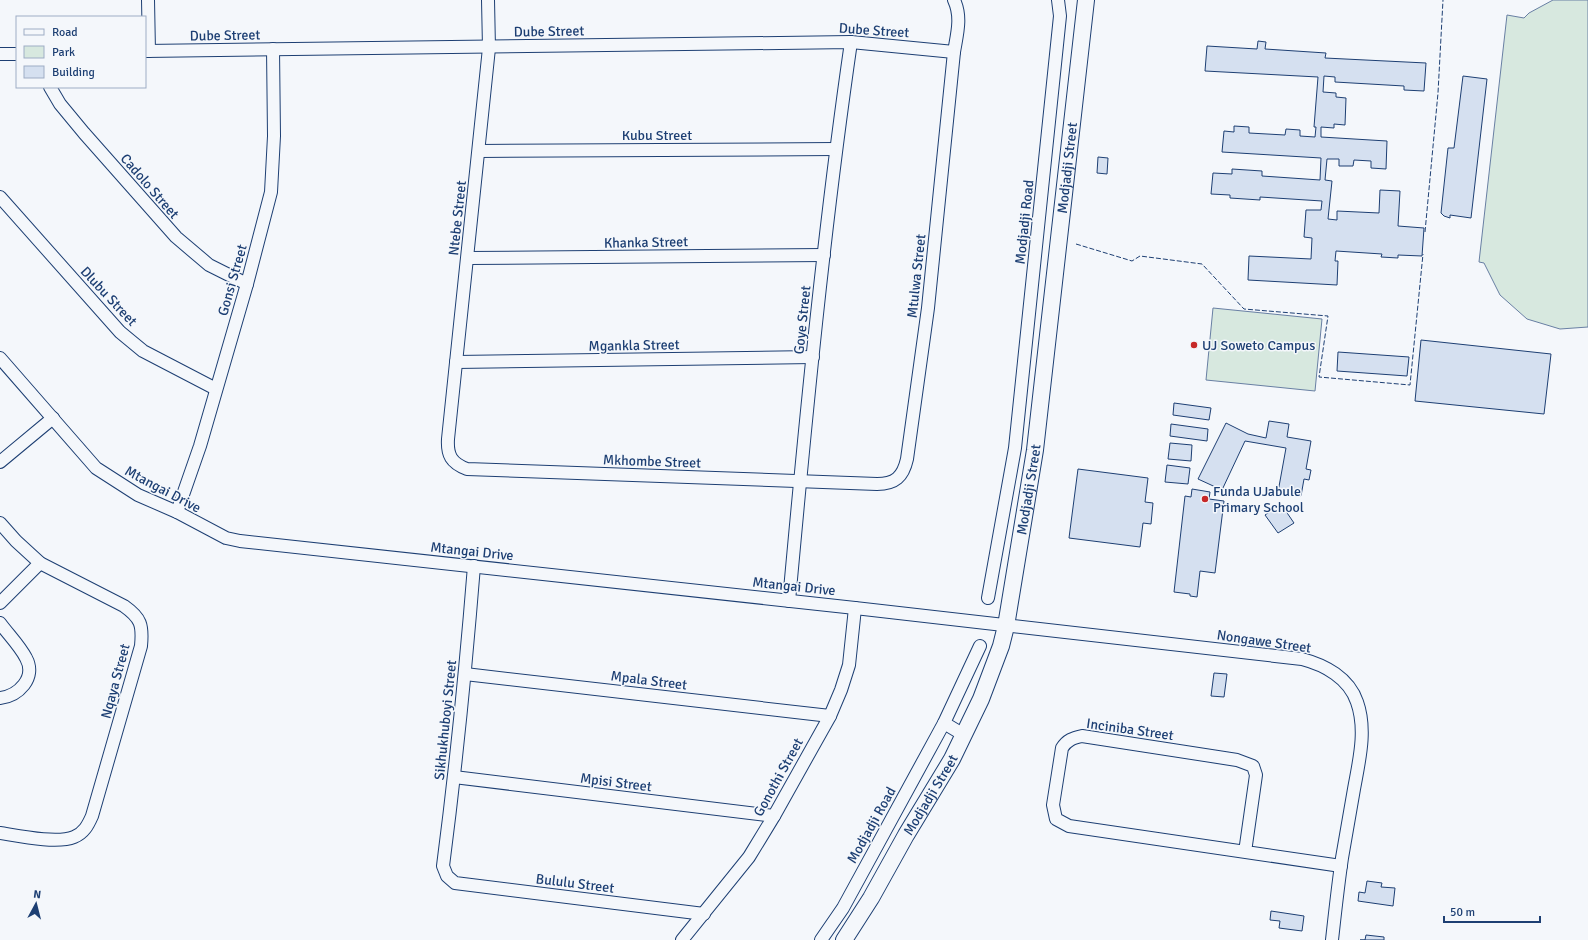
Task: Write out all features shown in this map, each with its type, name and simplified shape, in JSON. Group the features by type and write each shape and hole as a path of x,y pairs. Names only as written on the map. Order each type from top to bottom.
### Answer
{"street":[{"path":"147,51 148,0"},
{"name":"Ntebe Street","path":"448,439 489,48 488,0"},
{"path":"954,0 959,19 954,52"},
{"name":"Modjadji Road","path":"988,598 1014,448 1059,24 1060,5 1058,0"},
{"name":"Modjadji Street","path":"844,940 871,898 906,835 952,760 981,699 1001,646 1006,626 1035,450 1086,0"},
{"name":"Dube Street","path":"147,51 489,48 851,42 954,52"},
{"name":"Goye Street","path":"789,601 799,482 824,254 836,149 851,42"},
{"name":"Gonsi Street","path":"176,512 200,446 247,284 271,192 274,136 273,50"},
{"name":"Mtulwa Street","path":"876,484 888,484 896,480 905,469 907,459 928,308 954,52"},
{"path":"0,54 16,54"},
{"name":"Cadolo Street","path":"51,88 60,104 84,133 176,237 209,265 247,284"},
{"name":"Kubu Street","path":"479,151 836,149"},
{"name":"Dlubu Street","path":"0,197 120,332 143,351 216,389"},
{"name":"Khanka Street","path":"468,258 824,254"},
{"name":"Mgankla Street","path":"456,362 813,357"},
{"name":"Mtangai Drive","path":"0,358 96,468 138,495 176,512 226,538 240,541 855,608 1006,626"},
{"path":"0,462 53,418"},
{"name":"Mkhombe Street","path":"448,439 447,449 449,456 456,463 467,469 876,484"},
{"path":"1014,448 1035,450"},
{"name":"Nqaya Street","path":"0,523 16,541 40,563 131,611 140,622 142,633 141,646 92,816 86,828 74,837 53,840 0,833"},
{"path":"0,603 40,563"},
{"name":"Sikhukhuboyi Street","path":"447,876 443,866 465,674 474,566"},
{"name":"Gonothi Street","path":"682,940 749,857 774,816 830,716 842,690 849,665 855,608"},
{"path":"0,623 27,659 29,672 24,685 19,690 14,694 0,698"},
{"name":"Nongawe Street","path":"1006,626 1302,659 1319,664 1335,673 1348,685 1357,700 1362,728 1358,764 1341,866 1332,940"},
{"name":"Modjadji Road","path":"821,940 843,908 944,723 980,646"},
{"name":"Mpala Street","path":"465,674 830,716"},
{"path":"944,723 964,735"},
{"name":"Inciniba Street","path":"1245,852 1256,775 1253,766 1237,760 1082,736 1072,738 1066,742 1062,748 1053,804 1056,819 1061,823 1069,826 1245,852 1341,866"},
{"name":"Mpisi Street","path":"454,778 774,816"},
{"name":"Bululu Street","path":"447,876 455,883 704,914"}],"green space":[{"path":"1553,0 1588,0 1588,327 1560,329 1527,319 1500,295 1484,263 1479,262 1507,15 1524,18 1529,13"},
{"path":"1213,308 1322,319 1315,391 1206,380"}],"building":[{"path":"1258,41 1266,42 1265,49 1326,53 1325,58 1426,63 1424,91 1404,90 1404,86 1335,82 1335,77 1324,76 1323,92 1336,93 1336,97 1346,98 1345,125 1334,124 1334,128 1321,127 1321,137 1387,141 1386,169 1371,168 1371,161 1354,160 1353,166 1339,166 1339,159 1327,159 1325,180 1332,181 1328,219 1337,220 1337,211 1379,213 1380,190 1400,191 1398,226 1424,228 1422,256 1398,255 1398,258 1381,257 1382,254 1336,251 1335,261 1338,261 1337,285 1248,280 1249,256 1311,259 1312,238 1304,237 1306,210 1321,210 1322,201 1260,197 1260,200 1230,198 1230,195 1211,194 1213,173 1232,174 1232,169 1262,171 1262,176 1320,180 1321,158 1222,152 1224,131 1234,132 1234,126 1249,127 1249,133 1285,135 1286,129 1300,130 1300,136 1315,137 1316,127 1314,127 1318,77 1205,71 1207,46 1257,49"},
{"path":"1463,76 1487,79 1471,218 1450,215 1450,218 1441,213 1448,148 1454,148"},
{"path":"1098,157 1108,158 1107,174 1097,173"},
{"path":"1421,340 1551,354 1544,414 1415,401"},
{"path":"1338,352 1409,357 1407,376 1337,371"},
{"path":"1174,403 1211,408 1209,420 1173,415"},
{"path":"1269,421 1289,424 1287,437 1311,441 1306,469 1311,470 1309,480 1304,479 1301,496 1278,492 1286,448 1245,441 1222,490 1198,479 1226,423 1248,434 1266,438"},
{"path":"1171,424 1208,429 1207,441 1170,436"},
{"path":"1170,443 1192,445 1191,461 1168,459"},
{"path":"1167,465 1190,468 1188,484 1165,482"},
{"path":"1078,469 1148,478 1145,502 1153,503 1151,524 1143,523 1140,547 1069,538"},
{"path":"1192,489 1210,492 1209,499 1224,501 1215,573 1200,571 1197,597 1190,596 1190,594 1174,592 1185,496 1191,497"},
{"path":"1281,504 1294,523 1278,533 1265,515"},
{"path":"1214,673 1227,674 1224,697 1211,696"},
{"path":"1367,881 1382,883 1381,887 1395,888 1393,906 1358,901 1359,892 1365,893"},
{"path":"1271,911 1304,916 1302,931 1279,928 1280,921 1270,920"},
{"path":"1366,935 1384,937 1384,940 1365,940"}],"fence":[{"path":"1425,232 1438,93 1443,0"},
{"path":"1076,244 1132,261 1140,256 1202,264 1244,309 1328,316 1319,377 1410,385 1423,254"}],"place":[{"name":"UJ Soweto Campus","path":"1194,345"},
{"name":"Funda UJabule Primary School","path":"1205,499"}]}
